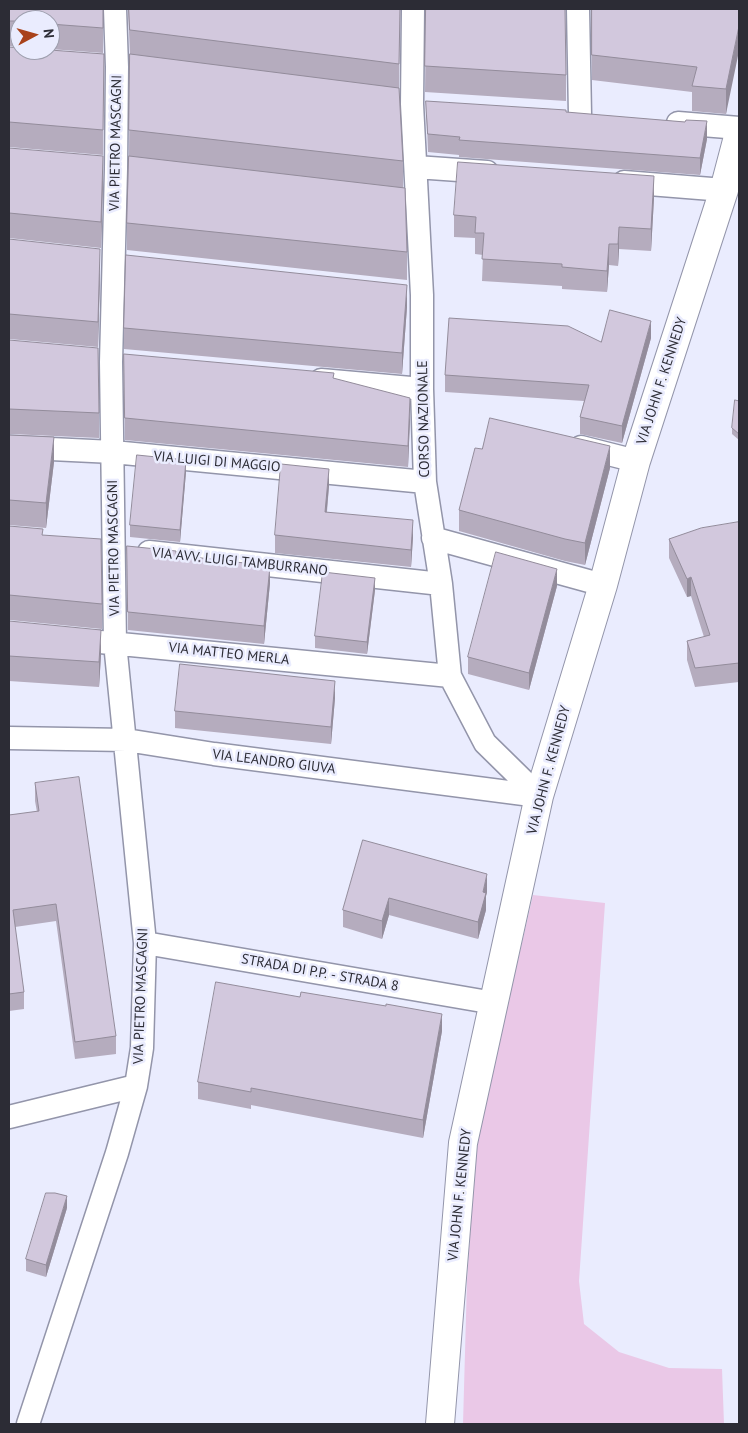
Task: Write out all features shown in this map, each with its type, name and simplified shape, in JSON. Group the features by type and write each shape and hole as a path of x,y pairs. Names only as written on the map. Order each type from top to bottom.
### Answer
{"main road":[{"name":"VIA JOHN F. KENNEDY","path":"440,1424 463,1143 539,796 602,584 636,461 724,190 739,133"}],"street":[{"name":"VIA PIETRO MASCAGNI","path":"28,1424 118,1153 136,1086 142,1048 145,943 126,740 104,547 113,452 113,262 117,92 115,9"},
{"name":"CORSO NAZIONALE","path":"413,9 412,103 416,167 408,202 413,294 422,389 425,482 441,584 450,676 485,743 539,796"},
{"path":"578,9 581,115"},
{"path":"660,121 739,128"},
{"path":"416,167 506,174"},
{"path":"605,181 724,190"},
{"path":"305,379 422,389"},
{"path":"560,442 636,461"},
{"name":"VIA LUIGI DI MAGGIO","path":"9,447 113,452 425,482"},
{"path":"433,538 602,584"},
{"name":"VIA AVV. LUIGI TAMBURRANO","path":"104,547 441,584"},
{"name":"VIA MATTEO MERLA","path":"76,639 450,676"},
{"name":"VIA LEANDRO GIUVA","path":"9,738 126,740 214,754 539,796"},
{"name":"STRADA DI P.P. - STRADA 8","path":"145,943 494,1003"},
{"path":"9,1116 136,1086"}],"shaded area":[{"path":"533,895 605,903 579,1281 584,1324 619,1352 669,1368 722,1369 724,1424 463,1424 467,1281 476,1142"}],"building":[{"path":"9,9 103,9 103,28 60,25 60,10 10,10 9,21"},
{"path":"129,9 400,9 399,64 130,30"},
{"path":"426,9 565,9 566,75 425,66"},
{"path":"592,9 739,9 739,26 726,89 692,86 697,67 592,55"},
{"path":"9,47 10,60 60,60 60,51 104,54 103,130 9,122"},
{"path":"130,54 399,88 403,161 129,130"},
{"path":"426,101 566,110 566,112 685,122 686,120 707,121 700,158 459,140 460,137 428,134"},
{"path":"9,148 103,156 101,222 9,213"},
{"path":"129,156 405,188 407,252 127,223"},
{"path":"458,162 654,176 651,229 619,227 618,244 609,244 607,271 562,267 562,264 482,259 484,233 475,233 476,217 454,215"},
{"path":"9,239 100,249 98,322 9,314"},
{"path":"126,255 407,285 402,353 124,328"},
{"path":"610,310 651,321 622,426 580,417 589,385 445,375 449,318 568,326 601,342"},
{"path":"9,340 98,348 99,413 9,409"},
{"path":"124,354 334,373 333,378 410,398 408,446 125,418"},
{"path":"735,400 739,401 739,434 732,428"},
{"path":"490,418 610,446 585,543 459,510 475,448 482,449"},
{"path":"9,435 54,437 46,503 9,500"},
{"path":"137,455 186,460 180,530 130,525"},
{"path":"281,464 329,469 325,512 413,520 411,550 275,535"},
{"path":"739,522 739,663 695,668 687,641 710,635 691,577 687,579 669,539 701,528"},
{"path":"9,526 43,529 42,535 101,539 102,604 9,595"},
{"path":"127,546 176,551 176,555 270,566 264,626 128,612"},
{"path":"496,552 557,569 529,673 468,657"},
{"path":"323,572 375,578 367,642 315,636"},
{"path":"9,621 101,630 99,662 9,656"},
{"path":"180,664 335,681 331,727 175,711"},
{"path":"79,777 116,1036 75,1042 56,904 13,910 24,992 9,994 9,815 39,811 35,783"},
{"path":"363,840 487,874 483,892 486,893 478,922 389,898 382,921 343,910"},
{"path":"216,982 300,997 301,992 442,1014 423,1120 251,1088 251,1092 198,1082"},
{"path":"46,1193 67,1196 46,1265 26,1259"}]}
